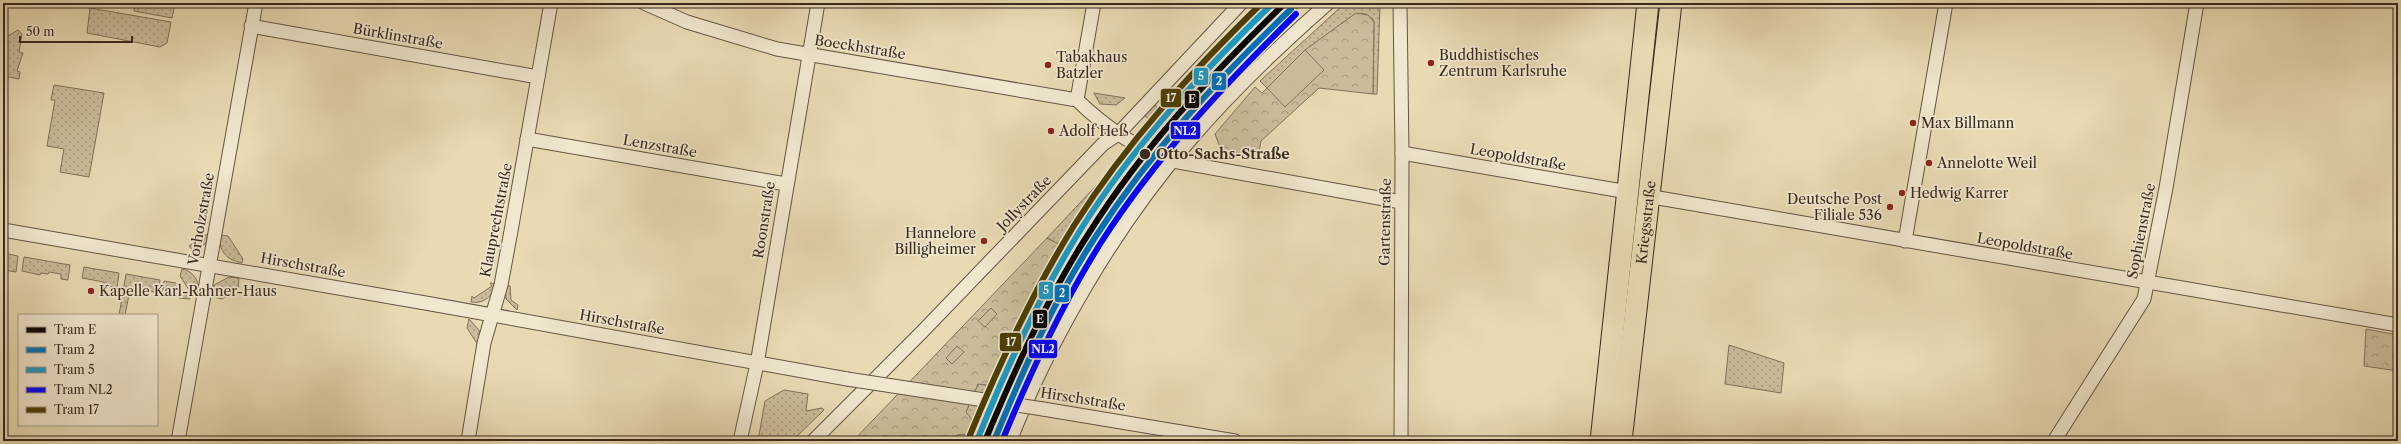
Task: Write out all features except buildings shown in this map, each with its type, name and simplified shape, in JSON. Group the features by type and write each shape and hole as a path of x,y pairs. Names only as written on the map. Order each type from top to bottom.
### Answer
{"main road":[{"name":"Kriegsstraße","path":"1621,441 1638,194 1648,3"},
{"name":"Kriegsstraße","path":"1601,441 1638,194 1671,3"}],"street":[{"name":"Vorholzstraße","path":"178,441 256,3"},
{"name":"Klauprechtstraße","path":"468,441 484,343 501,285 551,3"},
{"name":"Boeckhstraße","path":"644,3 688,22 714,31 808,55 1077,100"},
{"name":"Roonstraße","path":"740,441 757,364 786,184 818,3"},
{"path":"1094,3 1077,100 1118,134 1147,151 1173,161 1401,202"},
{"name":"Jollystraße","path":"812,441 926,327 1103,144 1118,134 1241,3"},
{"path":"1010,441 1032,386 1080,298 1140,204 1173,161 1238,88 1328,3"},
{"name":"Gartenstraße","path":"1400,3 1402,153 1401,441"},
{"path":"1905,241 1946,3"},
{"name":"Sophienstraße","path":"2054,441 2144,299 2197,3"},
{"name":"Bürklinstraße","path":"251,26 538,77"},
{"name":"Lenzstraße","path":"528,139 786,184"},
{"name":"Leopoldstraße","path":"1402,153 2398,325"},
{"name":"Hirschstraße","path":"3,230 492,315 757,364 1235,441"}],"green space":[{"path":"163,3 175,3 172,18 134,11 135,4 154,6"},
{"path":"1290,3 1304,3 1260,43 1178,130 1172,126 1193,99"},
{"path":"1345,3 1380,3 1377,94 1373,94 1374,22 1372,18 1362,13 1311,46 1267,88 1260,81"},
{"path":"90,8 171,22 167,43 160,47 87,33"},
{"path":"1356,13 1368,15 1374,22 1373,94 1319,88 1261,141 1258,157 1221,150 1215,134 1255,87 1262,93 1305,50"},
{"path":"18,30 22,34 19,52 23,53 17,71 20,72 19,79 3,76 3,39"},
{"path":"1305,50 1324,70 1285,107 1267,88"},
{"path":"54,85 104,93 89,177 60,172 64,149 47,146 55,100 51,100"},
{"path":"1094,93 1125,98 1116,105 1100,104"},
{"path":"1154,102 1159,112 1150,120 1142,114"},
{"path":"1125,157 1128,159 1083,223 1054,271 998,377 972,441 954,441 978,384 986,385 995,380 1017,335 1066,248 1047,238 1121,159"},
{"path":"209,233 206,243 194,252 189,246"},
{"path":"220,235 228,236 243,259 242,263 232,260 225,254 220,246"},
{"path":"1047,238 1066,248 1017,335 995,380 986,385 978,384 966,412 973,421 968,434 957,435 954,441 853,441"},
{"path":"3,253 18,256 16,272 4,270"},
{"path":"24,257 70,265 68,280 61,279 61,274 49,272 48,274 41,273 40,275 22,271"},
{"path":"84,267 119,273 117,288 104,285 104,282 82,278"},
{"path":"182,269 193,275 197,281 199,294 191,293 180,276"},
{"path":"126,274 160,280 158,294 142,287 139,292 130,290 125,314 119,314"},
{"path":"229,277 239,278 238,288 222,299 209,296 214,285"},
{"path":"164,281 176,283 190,299 179,298 175,292 170,291 167,296 162,295"},
{"path":"490,283 496,284 487,298 480,302 471,302 472,296 474,298 492,286"},
{"path":"505,285 510,286 511,300 518,305 517,310 506,299"},
{"path":"991,308 997,314 985,327 978,321"},
{"path":"469,319 479,330 480,343 476,342 467,328"},
{"path":"2366,329 2398,335 2398,371 2364,366"},
{"path":"1729,345 1784,363 1781,393 1725,384"},
{"path":"957,346 964,352 952,364 946,358"},
{"path":"784,390 808,394 806,411 822,408 824,410 792,441 758,441 765,401"}],"tram line":[{"name":"17","path":"970,435 1005,354 1031,301 1060,249 1095,194 1116,164 1162,108 1211,54 1262,3"},
{"name":"5","path":"978,438 1001,384 1038,305 1066,254 1102,198 1123,168 1170,110 1220,56 1273,3"},
{"name":"E","path":"985,441 1032,334 1059,283 1110,201 1132,171 1180,112 1232,56 1285,3"},
{"name":"2","path":"994,441 1016,388 1066,285 1117,205 1187,116 1264,35 1291,9"},
{"name":"NL2","path":"1002,441 1060,314 1087,265 1123,210 1168,151 1193,122 1243,67 1296,14"}],"place":[{"name":"Buddhistisches Zentrum Karlsruhe","path":"1431,63"},
{"name":"Tabakhaus Batzler","path":"1048,65"},
{"name":"Max Billmann","path":"1913,123"},
{"name":"Adolf Heß","path":"1051,131"},
{"name":"Otto-Sachs-Straße","path":"1145,154"},
{"name":"Annelotte Weil","path":"1929,163"},
{"name":"Hedwig Karrer","path":"1902,193"},
{"name":"Deutsche Post Filiale 536","path":"1890,207"},
{"name":"Hannelore Billigheimer","path":"984,241"},
{"name":"Kapelle Karl-Rahner-Haus","path":"91,291"}]}
